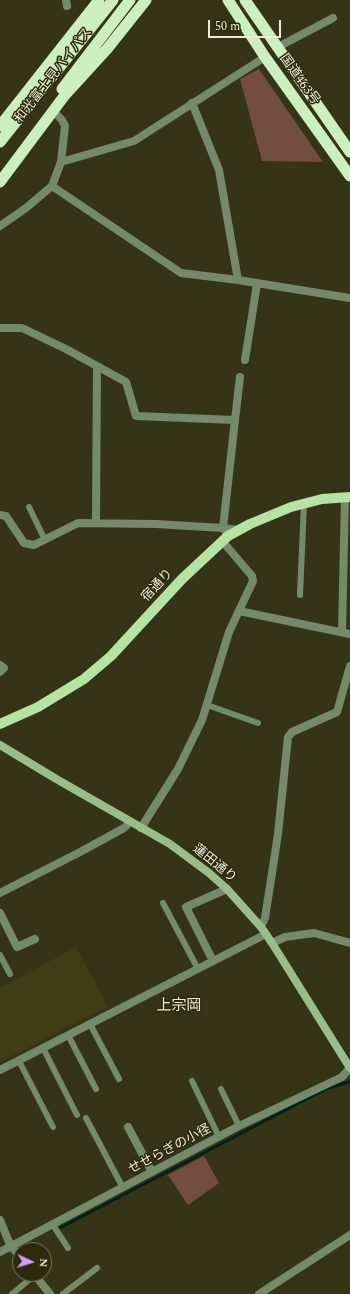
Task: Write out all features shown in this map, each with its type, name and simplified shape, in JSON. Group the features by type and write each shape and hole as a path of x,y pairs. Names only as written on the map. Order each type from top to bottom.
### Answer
{"highway":[{"path":"0,126 99,0"},
{"name":"和光富士見バイパス","path":"0,142 114,0"},
{"name":"和光富士見バイパス","path":"0,170 130,0"},
{"path":"0,182 65,95 107,49 146,0"},
{"name":"国道463号","path":"228,0 265,57 350,176"},
{"name":"国道463号","path":"245,0 350,152"}],"main road":[{"name":"宿通り","path":"0,724 38,707 84,679 111,656 224,535 239,530 271,514 291,507 322,499 348,497"},
{"name":"蓮田通り","path":"0,745 185,855 227,888 263,930 272,943 350,1068"}],"street":[{"path":"278,47 333,18"},
{"path":"60,162 134,141 265,57"},
{"path":"192,104 219,170 238,280"},
{"path":"0,226 52,186 60,162 65,126 62,120 53,111"},
{"path":"52,186 181,273 238,280 350,298"},
{"path":"245,360 257,284"},
{"path":"0,328 22,328 66,349 126,382 136,416 235,420"},
{"path":"96,522 97,367"},
{"path":"141,828 178,769 202,720 229,632 253,581 252,576 224,535 240,377"},
{"path":"239,611 346,633 348,497"},
{"path":"0,515 6,516 24,543 34,545 78,523 96,522 224,535"},
{"path":"0,665 4,668 0,672"},
{"path":"0,1070 213,961 263,930 278,834 288,737 292,732 337,712 350,666"},
{"path":"0,893 124,828 130,822"},
{"path":"213,961 186,907 227,888"},
{"path":"0,913 17,947 35,939"},
{"path":"272,943 285,937 314,933 350,943"},
{"name":"せせらぎの小径","path":"0,1252 218,1137 342,1077 350,1068"},
{"path":"128,1127 152,1172"},
{"path":"0,1220 10,1247"},
{"path":"259,1294 350,1234"},
{"path":"41,1282 50,1294"}],"lane":[{"path":"300,594 304,504"},
{"path":"29,507 45,540"},
{"path":"207,705 258,723"},
{"path":"163,903 198,968"},
{"path":"0,955 10,974"},
{"path":"90,1024 119,1079"},
{"path":"68,1035 96,1089"},
{"path":"43,1048 77,1115"},
{"path":"18,1060 52,1127"},
{"path":"192,1081 218,1137"},
{"path":"221,1089 240,1126"},
{"path":"86,1118 123,1188"},
{"path":"53,1225 68,1248"},
{"path":"63,1294 97,1268"},
{"path":"12,1294 27,1282"}],"shaded area":[{"path":"259,69 323,162 262,161 240,79"},
{"path":"76,947 108,1007 0,1062 0,988"},
{"path":"204,1156 219,1183 188,1205 168,1175"}],"waterway":[{"path":"60,1228 326,1089 349,1082"}],"district":[{"name":"上宗岡","path":"179,1007"}]}
